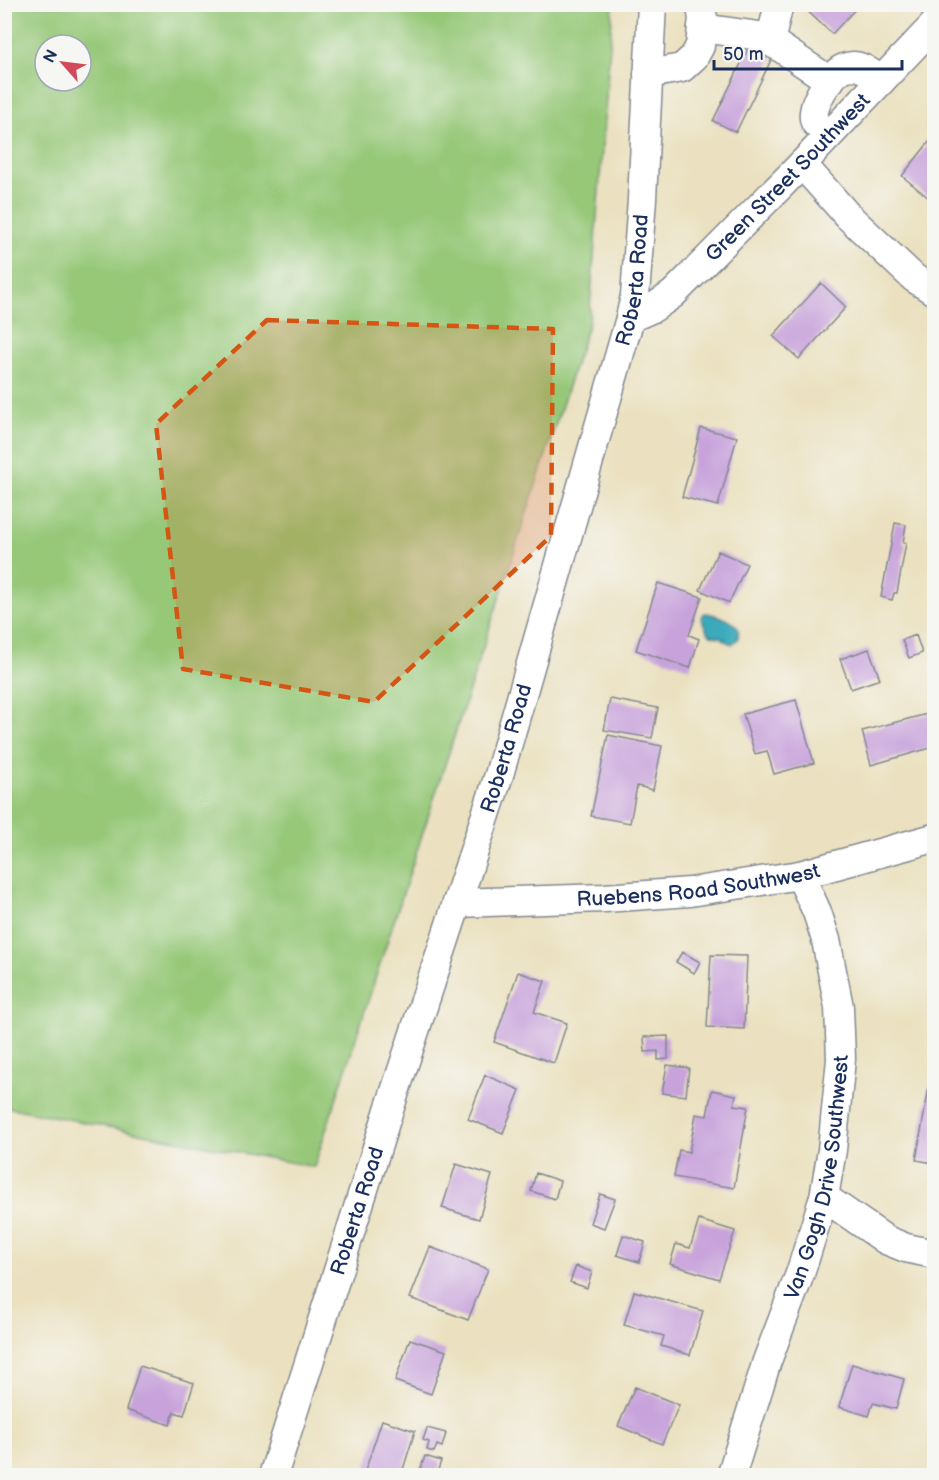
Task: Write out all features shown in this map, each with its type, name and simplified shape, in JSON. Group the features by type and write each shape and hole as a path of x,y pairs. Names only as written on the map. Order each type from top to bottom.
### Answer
{"street":[{"name":"Roberta Road","path":"273,1476 388,1113 499,775 630,318 635,296 642,199 652,4"},
{"path":"770,42 779,4"},
{"path":"648,74 682,68 694,57 700,46 701,16 759,36 830,81"},
{"name":"Green Street Southwest","path":"630,318 653,308 673,294 802,164 934,25"},
{"path":"829,135 815,122 814,113 817,101 836,73 846,67 856,66 868,70 881,81"},
{"path":"802,164 848,216 914,278 934,291"},
{"name":"Ruebens Road Southwest","path":"457,903 604,898 690,892 800,875 934,838"},
{"name":"Van Gogh Drive Southwest","path":"731,1476 767,1361 801,1271 824,1197 832,1150 841,1059 839,1007 826,940 817,912 800,875"},
{"path":"824,1197 886,1240 906,1248 934,1254"}],"highlighted area":[{"path":"267,320 553,329 551,536 374,702 183,669 156,424"}],"green space":[{"path":"4,5 613,5 589,322 314,1167 5,1107"}],"water":[{"path":"704,613 733,623 738,629 738,639 732,644 721,637 709,634 701,617"}],"building":[{"path":"800,4 860,4 832,34"},
{"path":"750,45 773,56 736,132 713,121"},
{"path":"934,136 934,193 930,199 902,176"},
{"path":"821,283 846,307 799,359 773,336"},
{"path":"701,428 737,437 718,506 682,497"},
{"path":"895,523 906,525 903,543 906,543 897,593 894,593 892,600 881,597"},
{"path":"718,551 747,564 729,603 700,590"},
{"path":"658,583 702,597 689,635 699,639 690,668 636,650"},
{"path":"916,635 922,653 909,658 902,640"},
{"path":"869,649 880,679 851,689 840,659"},
{"path":"610,699 658,708 652,738 604,730"},
{"path":"796,700 814,763 774,774 767,751 755,754 743,714"},
{"path":"931,713 934,726 934,747 871,765 862,731"},
{"path":"608,735 662,746 653,790 637,786 630,823 591,816"},
{"path":"682,952 700,962 694,973 676,962"},
{"path":"711,955 747,956 744,1029 707,1027"},
{"path":"518,972 545,981 534,1012 567,1023 554,1063 494,1042"},
{"path":"668,1036 668,1059 658,1060 658,1051 645,1052 644,1037"},
{"path":"667,1065 689,1068 686,1096 662,1093"},
{"path":"485,1075 520,1090 503,1133 468,1119"},
{"path":"929,1087 934,1088 934,1163 916,1160"},
{"path":"712,1090 736,1095 734,1105 748,1107 734,1188 674,1177 679,1150 689,1152 696,1114 707,1116"},
{"path":"456,1164 492,1175 479,1219 442,1208"},
{"path":"536,1173 560,1181 555,1199 531,1191"},
{"path":"600,1194 615,1199 604,1228 590,1223"},
{"path":"699,1220 735,1231 719,1279 670,1264 676,1244 690,1248"},
{"path":"623,1235 645,1242 639,1262 617,1255"},
{"path":"430,1247 488,1269 468,1320 410,1298"},
{"path":"576,1266 592,1272 587,1288 570,1282"},
{"path":"634,1291 703,1311 690,1355 661,1346 664,1336 624,1325"},
{"path":"410,1339 446,1351 431,1394 395,1381"},
{"path":"852,1364 904,1379 896,1409 873,1403 869,1416 839,1407"},
{"path":"140,1366 194,1383 184,1415 174,1412 170,1425 126,1410"},
{"path":"635,1387 679,1405 662,1444 618,1426"},
{"path":"382,1420 415,1431 401,1476 364,1474"},
{"path":"427,1428 446,1433 442,1447 437,1445 434,1452 427,1450 429,1442 423,1440"},
{"path":"425,1456 441,1461 436,1476 418,1476"}]}
